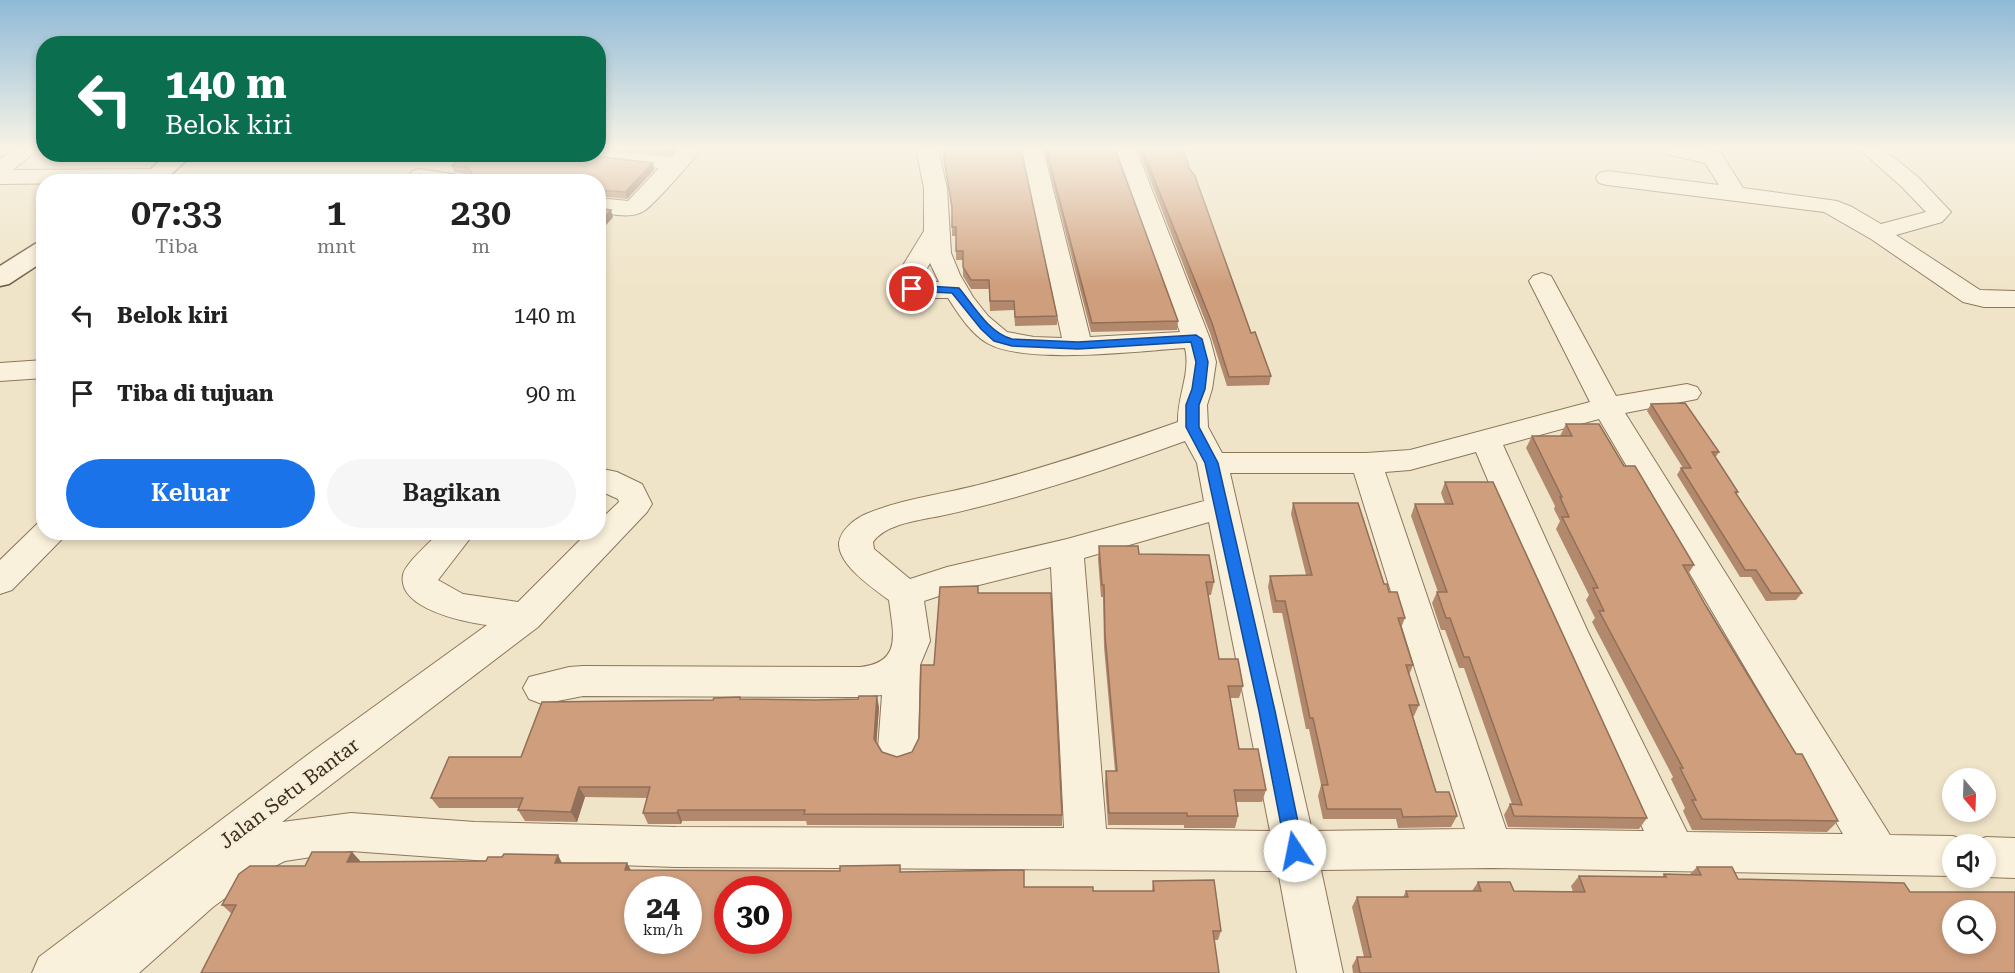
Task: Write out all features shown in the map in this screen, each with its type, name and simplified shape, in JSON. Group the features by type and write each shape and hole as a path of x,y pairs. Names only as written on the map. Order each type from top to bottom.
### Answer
{"main road":[{"path":"0,279 36,254"}],"street":[{"path":"606,206 624,209 636,206 647,194"},
{"path":"937,194 938,251 947,277 985,327 998,339 1030,345 1078,346 1196,339"},
{"path":"1043,194 1078,346"},
{"path":"1142,194 1196,339 1202,362 1198,389 1192,405 1193,427 1212,463 1320,973"},
{"path":"1745,194 1829,206 1880,234 1887,242 1972,297 2015,299"},
{"path":"1880,234 1934,217 1940,212 1922,194"},
{"path":"936,232 907,280 908,285 918,290 955,290"},
{"path":"1542,281 1606,407 1878,854"},
{"path":"0,372 36,370"},
{"path":"1212,463 1366,464 1410,460 1606,407 1687,393"},
{"path":"898,749 902,665 912,642 906,594 880,576 858,554 855,543 860,534 866,529 898,516 986,495 1112,457 1193,427"},
{"path":"1485,438 1570,632 1675,852"},
{"path":"1366,464 1492,848"},
{"name":"Jalan Setu Bantar","path":"606,480 631,492 636,504 606,535"},
{"path":"906,594 947,580 1067,551 1222,507"},
{"path":"0,581 41,540"},
{"path":"452,540 420,574 422,587 456,607 525,617"},
{"name":"Jalan Setu Bantar","path":"55,973 328,762 525,617 601,540"},
{"path":"1067,551 1086,848"},
{"path":"542,688 583,681 860,682 886,679 902,665"},
{"path":"104,973 198,892 240,862 280,842 351,832 475,841 676,847 1295,851 1492,848 1942,856"},
{"path":"1996,857 2015,858"}],"building":[{"path":"950,194 1031,194 1057,316 1015,317 1014,301 990,301 989,280 971,280 963,267 963,251 956,251 956,227 952,227"},
{"path":"1058,194 1132,194 1178,321 1092,323"},
{"path":"1160,194 1202,194 1251,333 1255,332 1271,376 1229,377 1212,323"},
{"path":"1685,403 1719,452 1712,452 1738,492 1735,492 1802,593 1771,593 1756,570 1745,570 1681,468 1691,468 1651,404"},
{"path":"1566,424 1599,424 1624,466 1635,466 1694,565 1683,565 1706,606 1796,754 1802,754 1838,821 1702,819 1692,800 1696,800 1680,768 1683,768 1599,611 1604,611 1593,588 1598,588 1562,517 1569,517 1560,497 1562,497 1532,436 1572,436"},
{"path":"1445,482 1493,482 1647,818 1514,816 1510,804 1522,805 1469,657 1464,657 1450,618 1446,618 1437,592 1447,592 1415,504 1453,504"},
{"path":"1293,503 1358,503 1384,584 1387,584 1389,592 1397,592 1405,618 1398,618 1413,665 1406,665 1419,705 1409,705 1436,792 1449,792 1457,816 1403,817 1401,809 1327,809 1322,785 1328,785 1313,718 1310,718 1285,601 1276,601 1270,576 1312,575"},
{"path":"1099,546 1138,546 1139,554 1209,555 1214,582 1206,582 1219,659 1238,659 1243,686 1228,686 1239,749 1258,749 1266,790 1234,790 1238,816 1187,816 1187,813 1109,813 1106,771 1117,771 1105,635 1104,585 1102,585"},
{"path":"978,586 978,593 1051,593 1062,815 804,814 805,810 678,810 677,813 643,813 650,787 579,787 571,812 518,810 523,798 431,798 449,757 521,757 542,702 713,700 714,698 740,697 740,699 816,700 877,696 874,739 882,752 897,757 912,752 919,738 921,665 934,665 940,587"},
{"path":"312,852 352,852 347,862 486,861 488,857 502,857 504,854 558,855 555,863 627,863 625,870 840,871 840,866 900,865 900,872 1024,870 1024,887 1093,887 1093,891 1154,891 1153,881 1214,880 1221,931 1213,931 1219,973 201,973 236,905 222,905 239,874 250,866 305,866"},
{"path":"1697,867 1732,867 1738,879 1904,883 1910,892 2015,892 2015,973 1360,973 1357,957 1371,957 1357,897 1408,897 1406,891 1481,891 1478,882 1510,882 1514,891 1585,892 1579,876 1666,877 1664,874 1701,875"}],"route":[{"path":"912,289 955,290 985,327 998,339 1012,342 1030,345 1078,346 1196,339 1202,362 1198,389 1192,405 1193,427 1212,463 1267,711 1295,851"}]}
